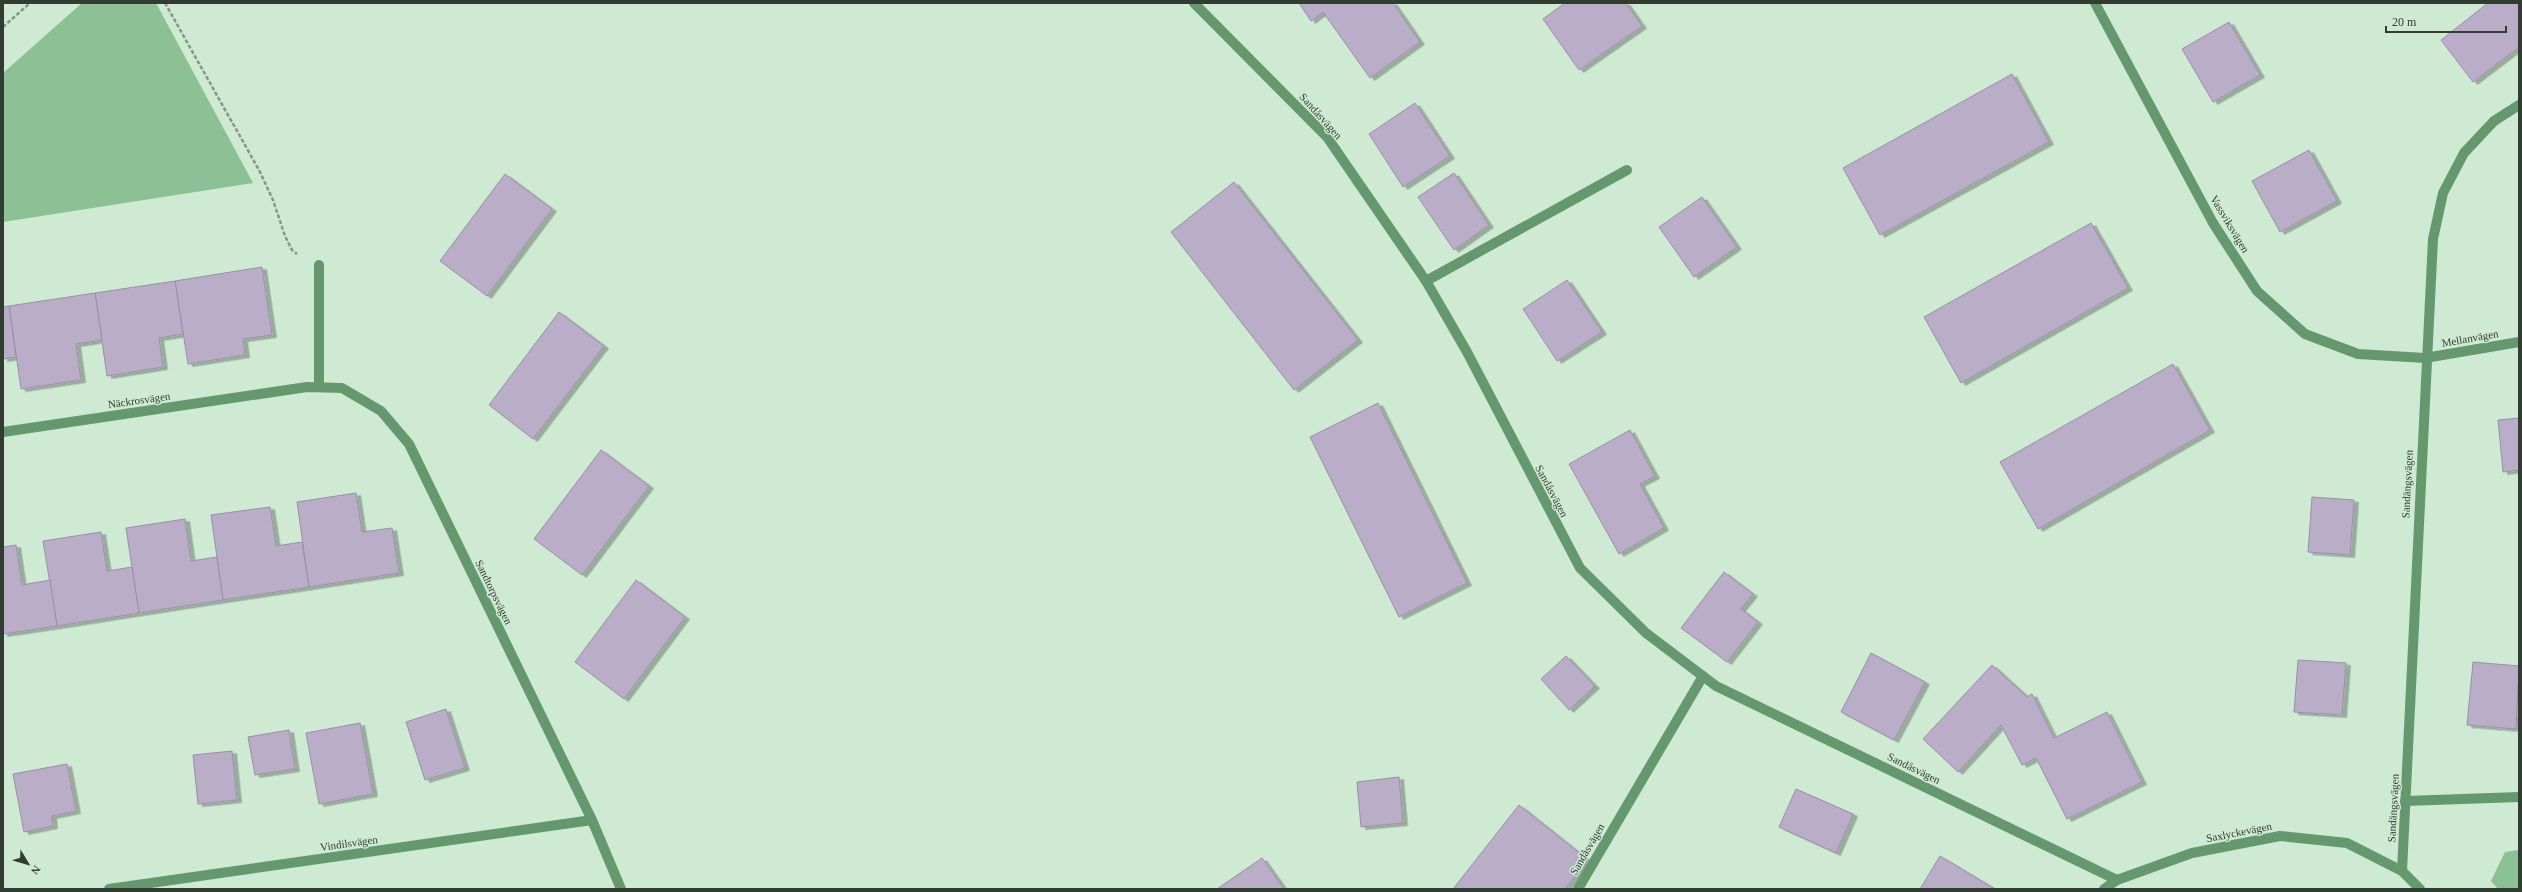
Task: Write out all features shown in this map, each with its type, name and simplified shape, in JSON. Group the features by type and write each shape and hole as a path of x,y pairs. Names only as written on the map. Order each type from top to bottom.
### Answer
{"street":[{"name":"Sandåsvägen","path":"1194,3 1326,137 1426,281 1467,352 1580,568 1646,633 1703,676 1723,689 2117,880"},
{"name":"Vassviksvägen","path":"2095,3 2213,223 2257,291 2305,334 2358,354 2425,358"},
{"name":"Sandängsvägen","path":"2402,871 2425,358 2433,239 2443,193 2464,153 2494,121 2519,105"},
{"path":"1426,281 1627,170"},
{"path":"318,265 319,388"},
{"name":"Mellanvägen","path":"2425,358 2519,342"},
{"name":"Sandtorpsvägen","path":"278,392 307,387 342,388 381,411 409,444 592,820 621,889"},
{"name":"Näckrosvägen","path":"3,432 278,392"},
{"name":"Sandåsvägen","path":"1578,889 1703,676"},
{"path":"2405,801 2519,797"},
{"name":"Vindilsvägen","path":"109,889 592,820"},
{"name":"Saxlyckevägen","path":"2104,889 2117,880 2192,854 2280,836 2347,843 2402,871"},
{"path":"2402,871 2420,889"}],"path":[{"path":"3,28 30,3"},
{"path":"165,3 259,170 292,250 302,258 318,265"}],"green space":[{"path":"82,3 156,3 253,183 3,222 3,73"},
{"path":"2519,850 2519,889 2498,889 2491,881 2505,852"}],"building":[{"path":"1299,3 1393,3 1420,42 1370,78 1323,12 1311,21"},
{"path":"1565,3 1626,3 1642,26 1579,70 1543,19"},
{"path":"2488,3 2519,3 2519,47 2473,82 2441,40"},
{"path":"2229,22 2260,75 2213,102 2182,49"},
{"path":"2012,74 2049,142 1880,235 1843,168"},
{"path":"1415,103 1450,156 1403,187 1369,134"},
{"path":"2309,150 2337,201 2280,232 2252,181"},
{"path":"1454,173 1489,225 1454,250 1418,197"},
{"path":"505,174 552,209 487,296 440,261"},
{"path":"1234,182 1358,340 1294,390 1171,232"},
{"path":"1702,197 1737,247 1694,277 1659,227"},
{"path":"2091,223 2128,288 1961,383 1924,317"},
{"path":"262,267 272,335 243,339 245,355 188,364 175,281"},
{"path":"1567,280 1602,332 1557,361 1523,309"},
{"path":"175,281 183,334 159,338 163,367 107,376 95,293"},
{"path":"95,293 102,340 76,344 81,380 21,389 9,306"},
{"path":"9,306 16,357 3,359 3,307"},
{"path":"559,312 604,346 533,439 489,405"},
{"path":"2173,364 2210,430 2038,529 2000,462"},
{"path":"1378,403 1467,583 1399,617 1310,437"},
{"path":"2519,418 2519,470 2503,472 2498,420"},
{"path":"1630,430 1655,476 1640,484 1664,528 1619,554 1569,464"},
{"path":"601,450 649,486 582,575 534,539"},
{"path":"356,493 362,532 392,528 399,573 309,587 297,502"},
{"path":"2312,497 2354,500 2350,555 2308,552"},
{"path":"270,507 276,546 302,542 309,587 223,600 211,515"},
{"path":"185,519 191,561 217,557 223,600 139,613 126,528"},
{"path":"101,532 107,571 132,567 139,613 57,626 43,541"},
{"path":"16,545 22,585 50,580 57,626 3,634 3,547"},
{"path":"1724,572 1753,594 1741,609 1758,622 1727,662 1681,628"},
{"path":"636,580 685,617 624,699 575,662"},
{"path":"1871,653 1925,682 1894,740 1841,712"},
{"path":"1566,656 1595,686 1569,710 1541,679"},
{"path":"2298,660 2346,663 2342,715 2294,712"},
{"path":"2473,662 2519,666 2516,729 2467,725"},
{"path":"1992,665 2027,697 2032,694 2054,738 2107,712 2142,782 2067,819 2036,758 2022,765 2001,725 1958,772 1923,739"},
{"path":"446,709 465,768 425,780 406,722"},
{"path":"360,723 373,794 319,804 306,733"},
{"path":"289,730 295,769 255,775 248,737"},
{"path":"232,751 237,800 198,804 193,755"},
{"path":"67,764 76,811 52,816 53,826 24,832 13,774"},
{"path":"1399,777 1403,823 1361,827 1357,782"},
{"path":"1796,789 1853,814 1836,853 1779,827"},
{"path":"1519,805 1588,860 1565,889 1453,889"},
{"path":"1940,856 1995,889 1920,889"},
{"path":"1262,858 1284,889 1217,889"}]}
